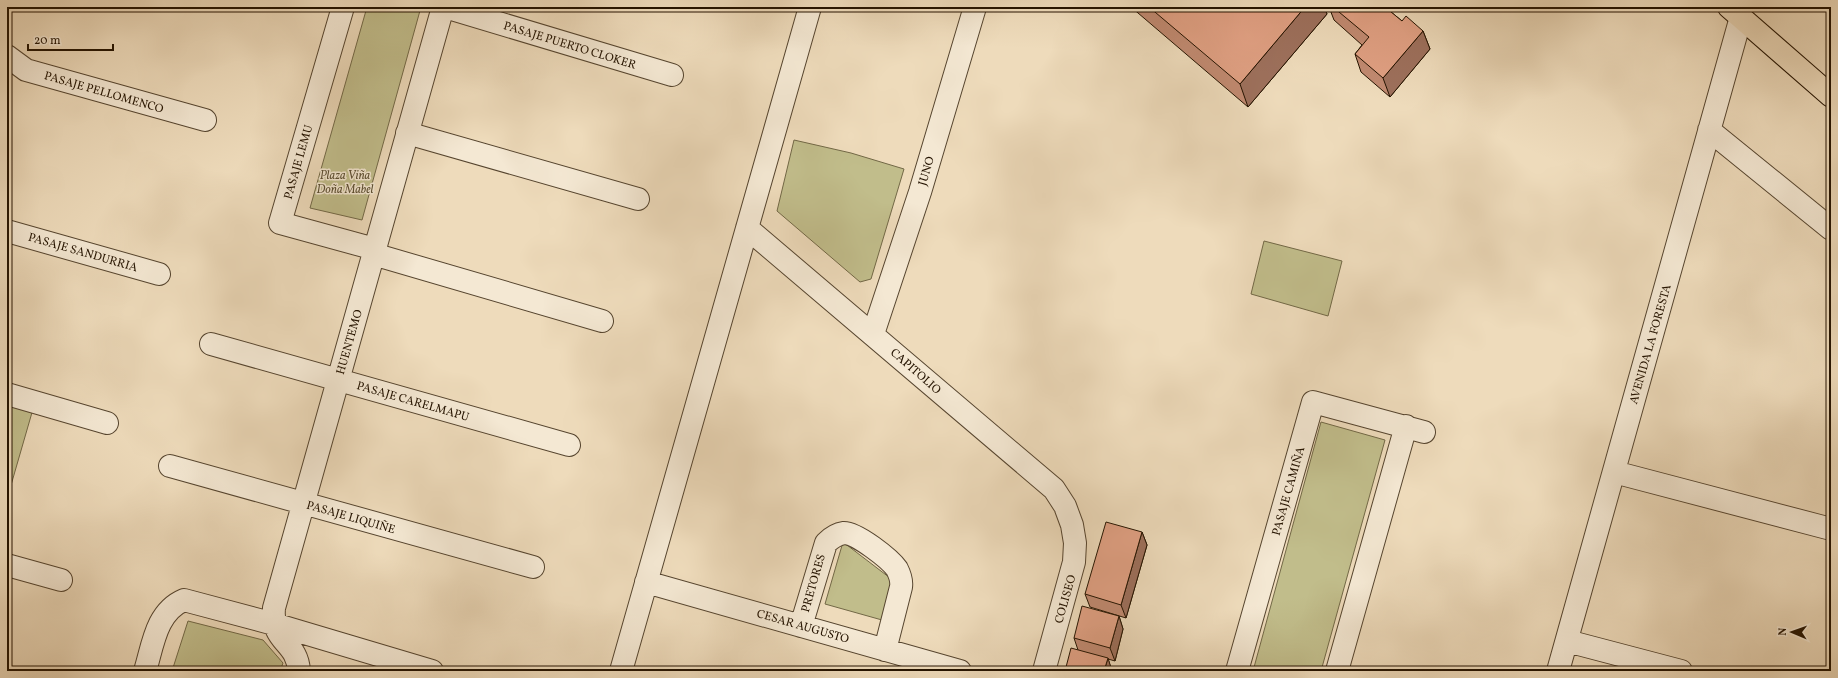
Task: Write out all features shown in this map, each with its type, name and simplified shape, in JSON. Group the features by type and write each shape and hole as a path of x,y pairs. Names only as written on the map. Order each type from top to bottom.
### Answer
{"main road":[{"path":"1735,12 1831,96"}],"street":[{"name":"PASAJE LEMU","path":"344,7 280,223 374,251"},
{"name":"HUENTEMO","path":"274,624 274,608 444,7"},
{"name":"PASAJE PUERTO CLOKER","path":"444,7 672,75"},
{"path":"621,671 810,7"},
{"name":"JUNO","path":"873,334 920,192 975,7"},
{"name":"AVENIDA LA FORESTA","path":"1558,671 1710,130 1735,12"},
{"name":"PASAJE PELLOMENCO","path":"7,56 26,70 205,120"},
{"path":"1710,130 1831,229"},
{"path":"408,132 638,198"},
{"name":"CAPITOLIO","path":"747,228 1054,489 1065,506 1072,525"},
{"name":"PASAJE SANDURRIA","path":"7,231 159,274"},
{"path":"374,251 602,321"},
{"name":"PASAJE CARELMAPU","path":"211,344 569,445"},
{"path":"7,394 107,423"},
{"name":"PASAJE CAMIÑA","path":"1237,671 1313,402 1415,429 1337,671"},
{"name":"PASAJE LIQUIÑE","path":"170,466 533,567"},
{"path":"1614,472 1831,529"},
{"name":"COLISEO","path":"1044,671 1074,562 1075,543 1072,525"},
{"name":"PRETORES","path":"800,626 826,543 838,534 852,534 894,565 900,577 901,587 886,650"},
{"path":"7,565 61,580"},
{"name":"CESAR AUGUSTO","path":"646,582 960,671"},
{"path":"145,671 159,624 175,604 184,600 274,624 432,671"},
{"path":"274,624 280,637 297,656 300,671"},
{"path":"1567,641 1681,671"}],"green space":[{"name":"Plaza Viña Doña Mabel","path":"367,7 421,7 362,220 310,208"},
{"path":"794,140 851,153 904,169 871,279 860,282 777,211"},
{"path":"1264,241 1342,261 1328,316 1251,294"},
{"path":"7,401 33,409 7,499"},
{"path":"1321,422 1385,440 1321,671 1253,671"},
{"path":"843,542 894,581 882,620 825,604"},
{"path":"188,621 263,640 283,663 280,671 172,671"}],"building":[{"path":"1149,7 1305,7 1240,84"},
{"path":"1333,7 1385,7 1402,21 1406,16 1423,31 1383,78 1355,54 1369,37"},
{"path":"1106,522 1142,532 1121,605 1085,594"},
{"path":"1082,606 1119,616 1110,648 1074,638"},
{"path":"1071,648 1108,658 1104,671 1065,671"}]}
